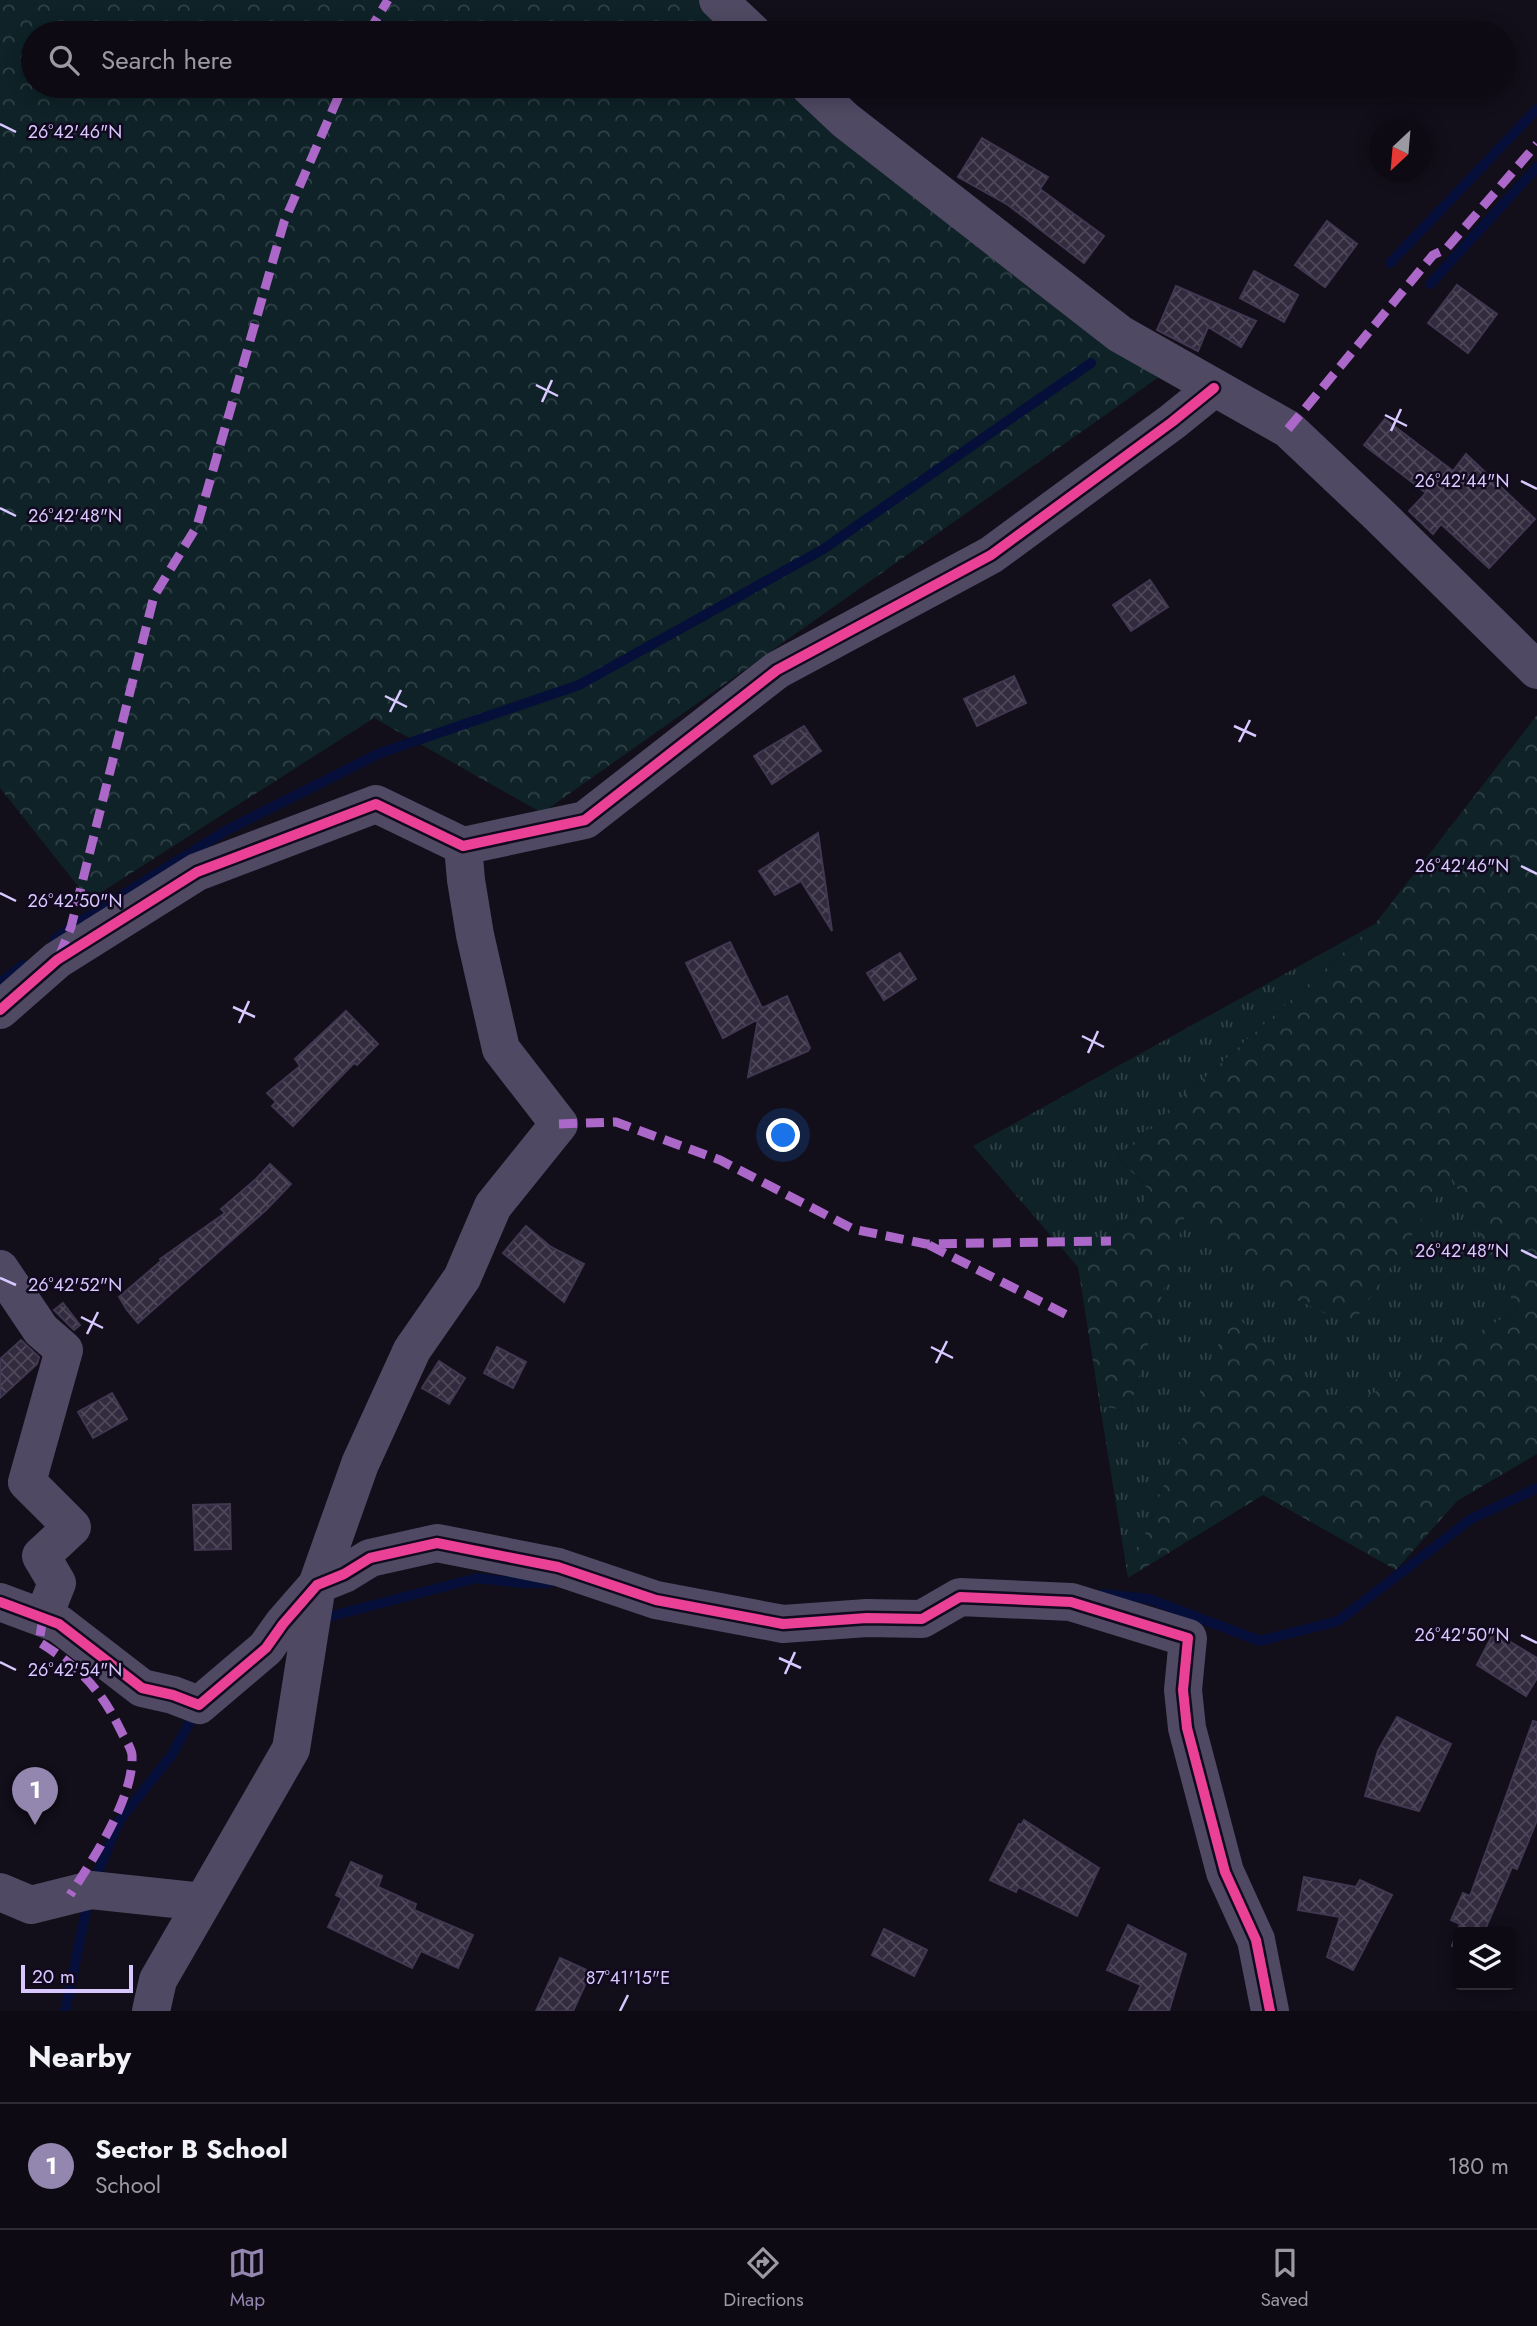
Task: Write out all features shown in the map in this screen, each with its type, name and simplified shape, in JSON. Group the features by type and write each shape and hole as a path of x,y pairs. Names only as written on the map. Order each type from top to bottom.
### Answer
{"street":[{"path":"718,0 740,21"},
{"path":"821,98 845,120 1120,334 1287,429 1537,670"},
{"path":"0,1010 57,960 197,872 376,804 463,846 585,820 777,670 991,555 1214,388"},
{"path":"151,2011 158,1980 291,1749 317,1585 360,1464 412,1350 462,1278 492,1206 559,1124 501,1049 475,935 463,846"},
{"path":"0,1269 41,1330 64,1350 27,1482 72,1527 41,1556 57,1583 43,1618"},
{"path":"0,1602 59,1624 142,1688 199,1704 266,1648 283,1623 317,1585 344,1574 370,1558 438,1543 558,1567 656,1600 783,1624 867,1618 922,1619 960,1597 1071,1602 1188,1638 1183,1690 1187,1728 1225,1871 1256,1940 1270,2011"},
{"path":"0,1892 32,1905 91,1890 204,1902"}],"green space":[{"path":"0,0 718,0 740,21 21,21 21,98 825,98 1176,365 542,813 374,718 89,900 0,788"},
{"path":"1537,715 1537,1454 1457,1501 1396,1570 1263,1495 1128,1578 1231,1311 1338,1413 1517,1310 1451,1176 1351,1326 1260,1282 1185,1215 1129,1411 1100,1406 1078,1267 1152,1193 1117,1157 1375,924"},
{"path":"1375,924 1117,1157 1152,1193 1078,1267 973,1146"},
{"path":"1451,1175 1517,1310 1338,1414 1231,1312 1128,1578 1100,1406 1129,1411 1185,1214 1260,1282"}],"building":[{"path":"982,138 1048,177 1040,189 1104,236 1084,263 1008,205 958,177"},
{"path":"1327,221 1357,244 1325,287 1295,265"},
{"path":"1254,271 1298,295 1284,322 1240,298"},
{"path":"1457,285 1497,314 1468,353 1428,323"},
{"path":"1176,286 1256,321 1241,347 1208,327 1198,351 1157,330"},
{"path":"1385,419 1453,471 1466,454 1535,519 1489,568 1441,524 1433,534 1409,511 1426,493 1364,445"},
{"path":"1150,580 1168,607 1131,631 1113,605"},
{"path":"1014,676 1026,703 977,726 964,699"},
{"path":"804,726 821,751 772,784 754,756"},
{"path":"818,833 832,931 801,881 775,895 759,871"},
{"path":"730,942 762,1008 787,996 810,1048 748,1077 758,1019 723,1038 686,963"},
{"path":"900,953 916,979 884,1000 867,973"},
{"path":"346,1011 378,1044 357,1065 354,1063 293,1126 272,1106 276,1102 267,1093 300,1066 295,1059"},
{"path":"270,1164 291,1184 266,1210 138,1323 119,1297 161,1261 160,1259 225,1213 221,1209"},
{"path":"526,1226 551,1247 584,1264 564,1302 503,1253"},
{"path":"63,1303 80,1325 74,1330 54,1310"},
{"path":"21,1340 39,1357 37,1364 0,1398 0,1359"},
{"path":"497,1347 526,1362 513,1388 484,1373"},
{"path":"439,1361 465,1378 449,1404 422,1388"},
{"path":"112,1393 127,1419 93,1438 78,1412"},
{"path":"230,1504 231,1549 195,1550 193,1505"},
{"path":"1494,1632 1537,1658 1537,1678 1526,1696 1477,1665"},
{"path":"1397,1717 1451,1744 1419,1811 1365,1796 1378,1751"},
{"path":"1533,1721 1537,1722 1537,1820 1517,1869 1512,1867 1486,1927 1459,1927 1460,1924 1451,1920 1463,1893 1470,1896"},
{"path":"1024,1820 1099,1868 1077,1916 1018,1887 1016,1892 990,1880 1019,1824"},
{"path":"351,1862 382,1876 378,1887 416,1904 414,1910 473,1935 458,1968 421,1951 412,1968 328,1927 342,1898 336,1895"},
{"path":"1304,1877 1356,1887 1360,1880 1392,1895 1353,1970 1327,1957 1340,1917 1298,1910"},
{"path":"1128,1925 1186,1954 1169,2011 1129,2011 1141,1985 1107,1970"},
{"path":"884,1929 927,1950 914,1976 872,1955"},
{"path":"560,1958 591,1972 573,2011 536,2011"}],"waterway":[{"path":"1390,263 1537,109"},
{"path":"1430,284 1537,167"},
{"path":"55,940 71,927 227,830 380,753 579,685 822,550 1091,363"},
{"path":"0,983 23,965"},
{"path":"1103,1594 1149,1599 1260,1641 1338,1621 1471,1519 1537,1488"},
{"path":"320,1619 477,1578 550,1583"},
{"path":"94,1882 119,1821 171,1756 196,1711"},
{"path":"65,2011 89,1897"}],"marked path":[{"path":"375,21 388,0"},
{"path":"59,957 71,927 154,596 197,526 284,222 338,98"},
{"path":"1288,429 1433,255 1446,249 1537,144"},
{"path":"559,1124 616,1122 720,1160 853,1229 926,1244 1111,1241"},
{"path":"929,1245 1073,1318"},
{"path":"43,1618 39,1642 66,1660 87,1680 105,1702 132,1755 131,1772 119,1809 70,1895"}],"cycle path":[{"path":"0,1010 57,960 197,872 376,804 463,846 585,820 777,670 991,555 1214,388"},
{"path":"0,1602 59,1624 142,1688 173,1695 199,1705 266,1648 317,1585 344,1574 370,1558 437,1543 558,1567 656,1600 783,1624 867,1618 922,1619 960,1597 1071,1602 1188,1638 1183,1690 1187,1728 1225,1872 1256,1940 1270,2011"}],"place":[{"name":"Sector B School","path":"35,1825"}]}
